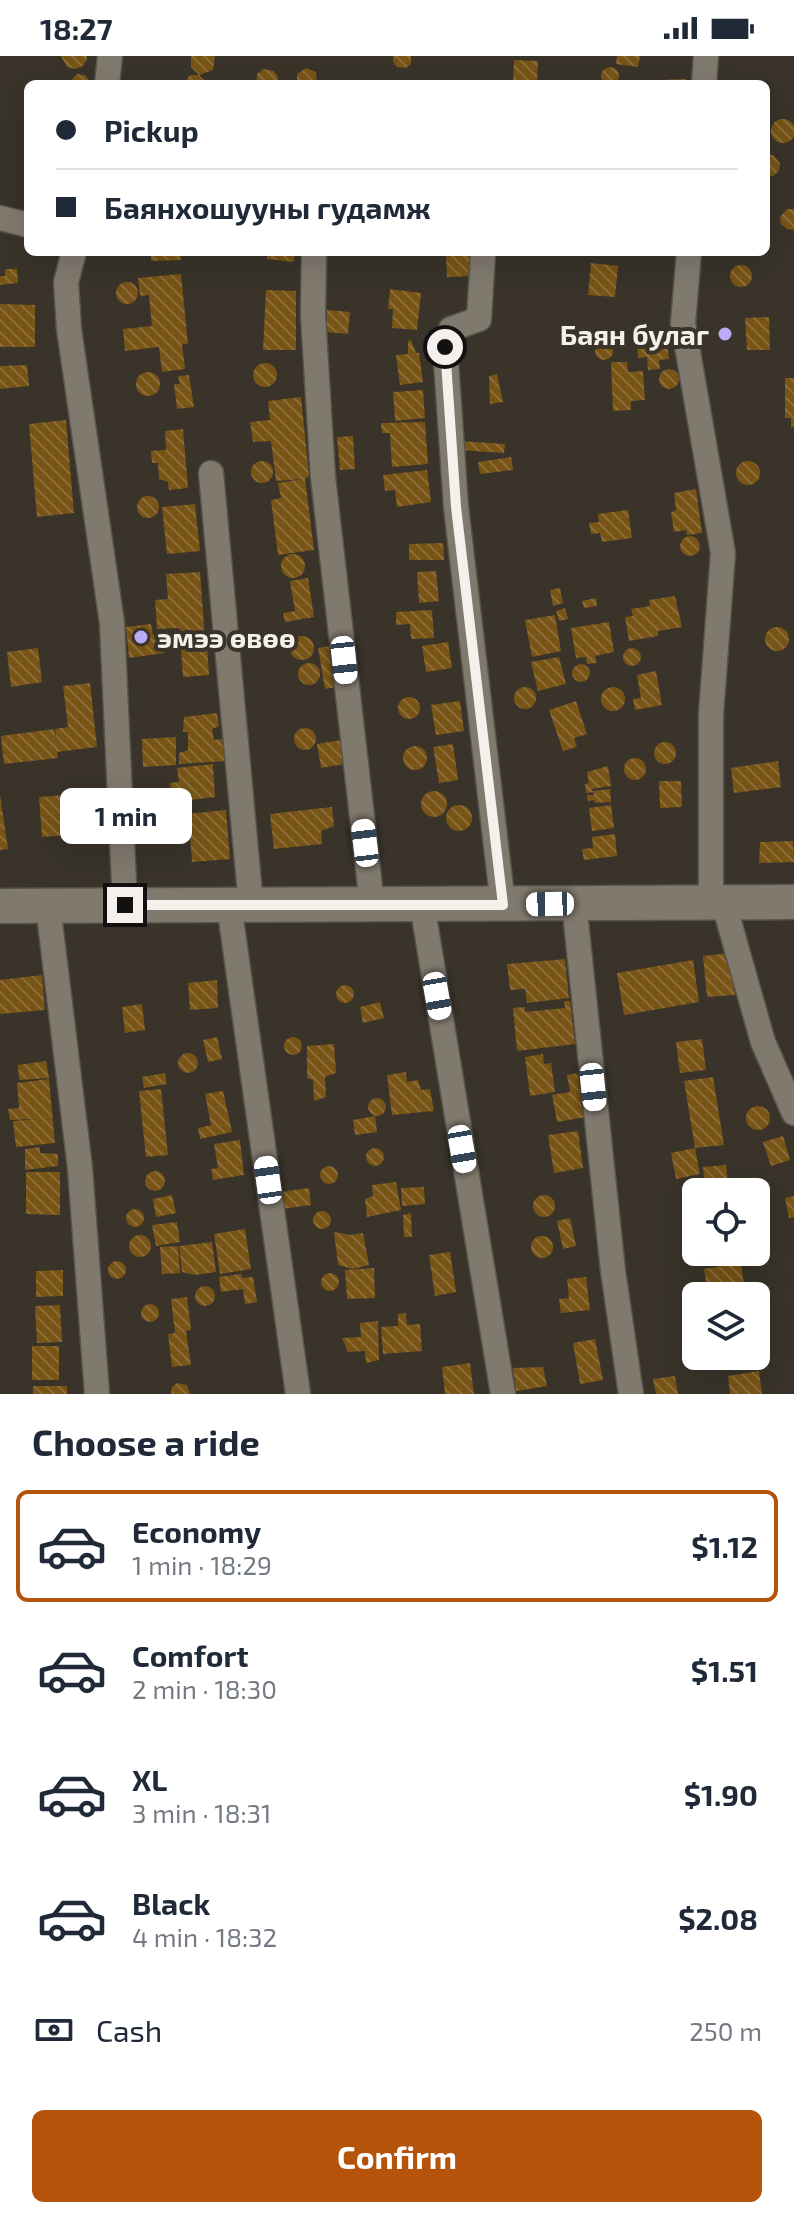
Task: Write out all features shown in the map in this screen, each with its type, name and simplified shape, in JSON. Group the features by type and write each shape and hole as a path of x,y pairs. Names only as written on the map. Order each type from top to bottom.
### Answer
{"main road":[{"path":"0,906 794,902"}],"street":[{"path":"107,80 110,56"},
{"path":"704,80 706,56"},
{"path":"0,218 24,224"},
{"path":"73,256 66,282 69,329 112,623 125,905"},
{"path":"314,256 313,315 323,477 372,904"},
{"path":"483,256 479,319 451,329 445,347 456,507 503,905"},
{"path":"689,256 683,323 723,553 711,714 718,904 763,1042 794,1113"},
{"path":"211,473 240,905 298,1394"},
{"path":"574,903 613,1271 631,1394"},
{"path":"422,904 503,1394"},
{"path":"48,906 80,1168 97,1394"}],"building":[{"path":"61,56 87,56 87,59 83,66 75,69 67,67"},
{"path":"191,56 215,56 213,70 199,75 191,67"},
{"path":"393,56 411,56 411,64 406,68 397,67"},
{"path":"617,56 640,56 638,67 616,64"},
{"path":"514,60 538,61 537,80 513,80"},
{"path":"606,67 614,67 619,72 619,80 601,80 601,72"},
{"path":"306,68 316,72 317,80 297,80 297,74"},
{"path":"263,69 274,71 278,80 256,80 257,74"},
{"path":"77,74 85,75 89,80 72,80"},
{"path":"190,75 199,75 204,80 186,80"},
{"path":"783,119 792,122 795,131 792,140 783,143 774,140 771,131 774,122"},
{"path":"770,155 780,163 779,171 770,176"},
{"path":"787,209 794,209 794,230 781,224 780,217"},
{"path":"151,256 181,256 181,260 151,261"},
{"path":"267,256 295,256 294,262 267,259"},
{"path":"446,256 477,256 477,276 447,277"},
{"path":"591,263 618,266 615,297 588,295"},
{"path":"741,265 749,268 752,276 749,284 741,287 733,284 730,276 733,268"},
{"path":"5,269 17,269 18,283 0,285 0,276 5,276"},
{"path":"181,274 188,344 182,344 185,369 162,372 159,347 125,351 123,329 152,326 149,295 140,296 138,278"},
{"path":"127,282 135,285 138,293 135,301 127,304 119,301 116,293 119,285"},
{"path":"390,289 421,293 417,330 392,328 393,309 388,309"},
{"path":"266,290 296,291 296,350 263,350"},
{"path":"0,304 35,305 35,347 0,347"},
{"path":"327,310 350,312 348,334 326,332"},
{"path":"769,317 770,350 747,350 745,318"},
{"path":"666,335 669,359 659,360 660,369 648,370 647,357 638,358 636,338"},
{"path":"411,340 416,353 419,353 423,382 400,385 396,355 408,354 408,341"},
{"path":"604,342 613,351 604,360 595,351"},
{"path":"611,362 627,362 628,372 643,371 645,400 631,401 631,410 613,411"},
{"path":"265,363 274,366 277,375 274,384 265,387 256,384 253,375 256,366"},
{"path":"27,365 29,386 0,389 0,366"},
{"path":"669,369 676,372 679,379 676,386 669,389 662,386 659,379 662,372"},
{"path":"148,372 156,376 160,384 156,392 148,396 140,392 136,384 140,376"},
{"path":"497,374 503,402 490,404 489,376"},
{"path":"189,375 194,407 177,409 174,384 180,384 178,376"},
{"path":"785,378 794,378 794,427 791,427 791,418 785,418"},
{"path":"423,390 425,418 395,421 393,392"},
{"path":"301,397 309,476 305,479 314,550 278,555 271,500 281,498 278,483 302,479 276,481 271,441 253,442 250,422 270,420 268,401"},
{"path":"66,420 74,513 37,517 29,424"},
{"path":"425,422 428,464 392,467 390,433 382,433 381,423"},
{"path":"183,429 188,488 169,490 168,482 159,479 158,463 152,463 151,451 166,450 165,431"},
{"path":"353,436 355,469 340,470 337,437"},
{"path":"460,441 505,444 504,453 459,450"},
{"path":"511,457 513,470 480,474 478,462"},
{"path":"262,461 270,464 273,472 270,480 262,483 254,480 251,472 254,464"},
{"path":"748,461 757,464 760,473 757,482 748,485 739,482 736,473 739,464"},
{"path":"427,470 431,502 397,507 395,490 385,491 383,475"},
{"path":"696,489 702,533 687,535 686,530 674,532 671,512 676,511 674,493"},
{"path":"148,496 156,499 159,507 156,515 148,518 140,515 137,507 140,499"},
{"path":"195,504 200,551 167,554 162,507"},
{"path":"628,510 632,538 602,542 600,533 591,534 589,523 599,522 598,514"},
{"path":"690,536 697,539 700,546 697,553 690,556 683,553 680,546 683,539"},
{"path":"443,543 444,560 409,560 409,544"},
{"path":"293,554 301,558 305,566 301,574 293,578 285,574 281,566 285,558"},
{"path":"436,571 439,601 419,603 417,572"},
{"path":"200,572 205,639 180,640 179,628 157,629 155,600 168,599 166,574"},
{"path":"308,578 314,617 285,622 283,613 295,611 290,581"},
{"path":"560,588 563,603 553,606 550,590"},
{"path":"675,596 682,627 658,631 658,636 629,641 625,617 633,616 631,609 650,606 649,600"},
{"path":"596,598 597,606 584,608 582,601"},
{"path":"565,608 568,619 559,621 556,611"},
{"path":"432,610 434,638 411,639 410,624 396,625 396,612"},
{"path":"555,615 561,651 532,657 525,620"},
{"path":"609,622 614,652 595,656 597,663 587,664 586,657 576,658 571,628"},
{"path":"151,624 153,635 161,634 164,653 129,658 126,627"},
{"path":"777,627 786,630 789,639 786,648 777,651 768,648 765,639 768,630"},
{"path":"302,636 310,640 314,648 310,656 302,660 294,656 290,648 294,640"},
{"path":"448,642 452,668 426,672 422,646"},
{"path":"207,646 209,675 183,677 181,648"},
{"path":"330,646 337,687 325,689 318,648"},
{"path":"38,648 42,682 11,687 7,652"},
{"path":"628,648 636,648 641,657 639,664 628,666 623,661 623,653"},
{"path":"559,657 566,684 538,691 531,662"},
{"path":"309,663 317,666 320,674 317,682 309,685 301,682 298,674 301,666"},
{"path":"577,664 585,664 590,673 588,680 577,682 572,677 572,669"},
{"path":"656,671 662,705 635,710 633,699 641,698 637,675"},
{"path":"90,683 97,747 57,752 58,758 4,764 1,736 54,729 57,742 55,729 68,727 63,686"},
{"path":"521,687 529,687 536,698 529,709 521,709 514,702 514,694"},
{"path":"613,687 621,691 625,699 621,707 613,711 605,707 601,699 605,691"},
{"path":"405,697 413,697 420,708 413,719 405,719 398,712 398,704"},
{"path":"460,701 464,731 436,735 431,705"},
{"path":"576,701 587,734 574,738 577,747 563,751 549,710"},
{"path":"217,713 219,726 212,729 214,740 222,739 225,761 179,764 179,753 188,750 188,732 183,732 184,717"},
{"path":"305,728 313,731 316,739 313,747 305,750 297,747 294,739 297,731"},
{"path":"176,737 176,765 143,767 142,739"},
{"path":"341,740 345,764 321,768 317,744"},
{"path":"665,742 673,745 676,753 673,761 665,764 657,761 654,753 657,745"},
{"path":"453,744 458,780 439,783 433,747"},
{"path":"415,746 424,749 427,758 424,767 415,770 406,767 403,758 406,749"},
{"path":"635,758 643,761 646,769 643,777 635,780 627,777 624,769 627,761"},
{"path":"778,761 781,787 734,793 731,768"},
{"path":"213,764 215,797 181,801 180,789 171,790 170,783 179,782 177,768"},
{"path":"608,766 611,786 586,793 585,784 589,783 587,772"},
{"path":"659,781 681,781 682,807 660,808"},
{"path":"610,789 611,802 588,801 587,795 594,795 593,791"},
{"path":"434,791 443,795 447,804 443,813 434,817 425,813 421,804 425,795"},
{"path":"100,792 104,832 42,837 39,797"},
{"path":"0,795 8,849 0,850"},
{"path":"459,805 468,809 472,818 468,827 459,831 450,827 446,818 450,809"},
{"path":"611,805 614,828 592,831 589,808"},
{"path":"332,807 334,826 321,831 322,844 274,849 270,814"},
{"path":"226,810 230,859 192,862 190,835 151,839 148,818"},
{"path":"615,834 617,856 584,860 582,849 593,848 592,837"},
{"path":"793,841 794,862 759,863 760,842"},
{"path":"731,953 735,995 707,997 703,956"},
{"path":"565,959 569,998 527,1003 525,989 510,990 507,964"},
{"path":"693,960 699,1002 624,1015 617,973"},
{"path":"42,975 45,1010 0,1014 0,980"},
{"path":"217,980 218,1008 190,1010 188,983"},
{"path":"341,985 349,985 354,994 352,1001 341,1003 336,998 336,990"},
{"path":"564,1001 570,1001 575,1044 517,1051 513,1008 525,1007 525,1012 565,1008"},
{"path":"380,1002 384,1018 363,1023 360,1007"},
{"path":"142,1004 145,1030 125,1033 122,1007"},
{"path":"217,1037 222,1059 208,1062 203,1040"},
{"path":"289,1037 297,1037 302,1046 300,1053 289,1055 284,1050 284,1042"},
{"path":"702,1039 706,1070 680,1073 676,1042"},
{"path":"334,1044 336,1073 325,1077 326,1097 314,1101 313,1080 307,1078 307,1046"},
{"path":"188,1053 195,1056 198,1063 195,1070 188,1073 181,1070 178,1063 181,1056"},
{"path":"543,1054 544,1064 551,1063 555,1092 530,1096 525,1057"},
{"path":"46,1061 49,1078 19,1080 18,1065"},
{"path":"406,1072 407,1082 418,1080 421,1090 430,1089 434,1111 392,1115 387,1075"},
{"path":"165,1073 167,1084 144,1088 142,1077"},
{"path":"578,1073 586,1117 557,1122 552,1095 570,1092 567,1075"},
{"path":"713,1077 724,1145 695,1148 684,1081"},
{"path":"49,1079 55,1143 16,1147 13,1121 37,1119 10,1120 8,1109 19,1108 17,1083"},
{"path":"161,1089 168,1155 146,1157 139,1091"},
{"path":"223,1091 232,1132 200,1139 198,1128 211,1125 205,1094"},
{"path":"373,1098 381,1098 386,1107 384,1114 373,1116 368,1111 368,1103"},
{"path":"758,1106 767,1109 770,1118 767,1127 758,1130 749,1127 746,1118 749,1109"},
{"path":"375,1116 377,1132 355,1135 353,1120"},
{"path":"578,1131 583,1168 554,1173 548,1135"},
{"path":"783,1136 790,1160 771,1166 763,1142"},
{"path":"240,1140 244,1175 213,1180 211,1169 218,1168 214,1144"},
{"path":"40,1147 40,1153 58,1154 58,1166 25,1170 25,1149"},
{"path":"371,1148 379,1148 384,1157 382,1164 371,1166 366,1161 366,1153"},
{"path":"695,1148 700,1174 676,1179 671,1153"},
{"path":"726,1165 727,1178 704,1178 703,1167"},
{"path":"325,1166 333,1166 338,1175 336,1182 325,1184 320,1179 320,1171"},
{"path":"155,1171 162,1174 165,1181 162,1188 155,1191 148,1188 145,1181 148,1174"},
{"path":"26,1172 60,1172 60,1215 26,1214"},
{"path":"396,1182 401,1210 367,1217 365,1199 373,1196 372,1185"},
{"path":"424,1187 425,1204 402,1206 401,1188"},
{"path":"309,1188 311,1205 282,1209 280,1192"},
{"path":"172,1195 176,1213 156,1217 153,1199"},
{"path":"544,1195 552,1198 555,1206 552,1214 544,1217 536,1214 533,1206 536,1198"},
{"path":"794,1196 794,1217 789,1218 785,1198"},
{"path":"131,1209 139,1209 144,1218 142,1225 131,1227 126,1222 126,1214"},
{"path":"318,1211 326,1211 331,1220 329,1227 318,1229 313,1224 313,1216"},
{"path":"411,1213 412,1237 404,1237 403,1215"},
{"path":"570,1218 576,1246 563,1249 557,1221"},
{"path":"177,1222 180,1242 156,1246 152,1225"},
{"path":"245,1229 251,1269 220,1274 214,1234"},
{"path":"334,1232 351,1235 363,1233 369,1265 353,1269 338,1265"},
{"path":"140,1235 148,1238 151,1246 148,1254 140,1257 132,1254 129,1246 132,1238"},
{"path":"542,1236 550,1239 553,1247 550,1255 542,1258 534,1255 531,1247 534,1239"},
{"path":"212,1242 216,1272 195,1275 182,1272 179,1246"},
{"path":"178,1246 180,1273 162,1274 160,1247"},
{"path":"450,1252 456,1292 435,1296 429,1255"},
{"path":"113,1261 121,1261 126,1270 124,1277 113,1279 108,1274 108,1266"},
{"path":"741,1266 744,1282 706,1282 704,1269"},
{"path":"374,1268 375,1298 347,1299 345,1270"},
{"path":"63,1270 63,1296 36,1297 36,1271"},
{"path":"326,1273 334,1273 339,1282 337,1289 326,1291 321,1286 321,1278"},
{"path":"241,1274 242,1278 253,1277 257,1302 245,1304 243,1289 221,1292 219,1277"},
{"path":"586,1277 590,1310 561,1313 559,1299 569,1298 567,1279"},
{"path":"205,1286 212,1289 215,1296 212,1303 205,1306 198,1303 195,1296 198,1289"},
{"path":"187,1297 191,1330 186,1331 191,1365 172,1367 168,1334 175,1333 171,1299"},
{"path":"146,1304 154,1304 159,1313 157,1320 146,1322 141,1317 141,1309"},
{"path":"60,1305 62,1342 37,1343 35,1306"},
{"path":"406,1313 407,1325 420,1324 422,1351 383,1354 381,1327 398,1326 398,1314"},
{"path":"378,1321 379,1360 366,1363 365,1351 348,1352 342,1338 361,1337 360,1323"},
{"path":"595,1339 603,1380 580,1384 573,1343"},
{"path":"32,1346 59,1346 59,1380 32,1380"},
{"path":"470,1363 474,1394 445,1394 442,1367"},
{"path":"543,1367 547,1386 516,1391 513,1368"},
{"path":"759,1371 762,1394 730,1394 728,1376"},
{"path":"675,1376 678,1394 656,1394 653,1379"},
{"path":"177,1383 187,1385 190,1394 171,1394 172,1387"},
{"path":"33,1386 67,1386 67,1394 33,1394"}],"place":[{"name":"Баян булаг","path":"725,334"},
{"name":"эмээ өвөө","path":"141,637"}],"route":[{"path":"125,905 503,905 456,507 445,347"}]}
